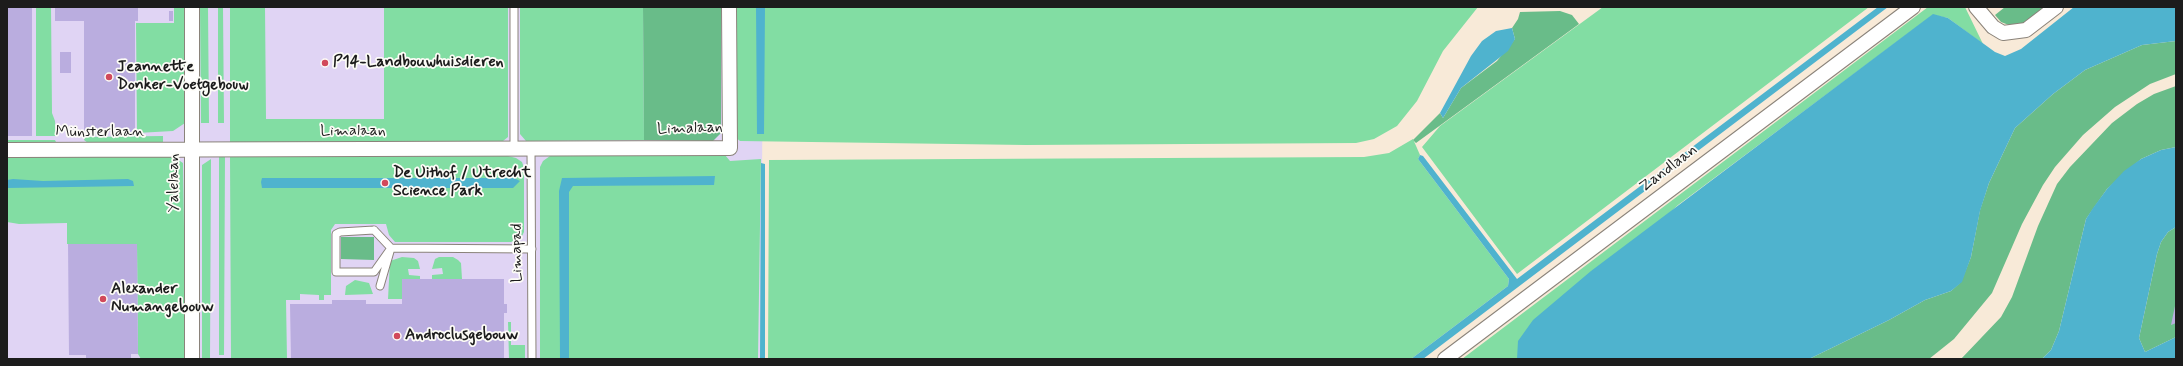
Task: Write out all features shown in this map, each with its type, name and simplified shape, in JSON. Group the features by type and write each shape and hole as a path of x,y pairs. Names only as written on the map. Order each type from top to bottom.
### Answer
{"street":[{"name":"Yalelaan","path":"192,7 192,359"},
{"name":"Limalaan","path":"192,150 730,148 730,7"},
{"name":"Zandlaan","path":"1445,359 1913,7"},
{"path":"1976,7 1993,27 2003,33 2026,30 2056,7"},
{"name":"Münsterlaan","path":"7,150 192,150"}],"lane":[{"path":"514,7 514,148"},
{"name":"Limapad","path":"531,359 532,148"},
{"path":"391,248 374,272 336,272 336,234 340,232 374,230 391,248 532,249"},
{"path":"380,286 391,248"}],"shaded area":[{"name":"De Uithof / Utrecht Science Park","path":"7,7 763,7 761,359 7,359"}],"green space":[{"path":"36,7 51,7 52,113 55,121 56,136 36,136"},
{"path":"174,7 185,7 185,123 173,131 137,133 136,23 174,23"},
{"path":"200,7 208,7 209,123 201,123"},
{"path":"218,7 223,7 224,123 218,123"},
{"path":"230,7 265,7 266,119 384,119 384,7 508,7 508,137 503,141 230,142"},
{"path":"520,7 643,7 644,140 526,141 520,134"},
{"path":"643,7 721,7 721,133 713,141 644,140"},
{"path":"734,7 1478,7 1443,51 1417,101 1397,126 1374,139 1356,143 1026,145 740,141 735,137"},
{"path":"1603,7 1869,7 1517,274 1422,147 1440,126"},
{"path":"1928,7 1965,7 1983,44 1948,18 1933,15 1678,205 1517,359 1462,359"},
{"path":"2005,7 2050,7 2032,22 2014,27 2001,22 1995,15"},
{"path":"1560,11 1572,15 1579,24 1416,143 1413,140 1440,113 1443,118 1461,88 1497,61 1515,39 1512,28 1518,19 1520,12"},
{"path":"2176,41 2176,74 2150,84 2115,107 2083,135 2055,167 2043,185 2022,224 1992,293 1954,339 1929,359 1809,359 1889,320 1925,300 1951,291 1961,282 1971,257 1980,210 1989,183 2015,128 2053,94 2085,70 2142,45"},
{"path":"2176,86 2176,147 2161,150 2141,159 2107,189 2086,219 2059,331 2051,350 2042,359 1961,359 2001,317 2012,297 2038,226 2057,184 2070,167 2112,123 2137,104 2154,94"},
{"path":"163,136 163,143 88,143 84,140 85,137"},
{"path":"1413,139 1420,155 1418,159 1509,279 1508,286 1411,359 768,359 769,160 1364,157 1389,153"},
{"path":"7,140 55,140 56,142 51,144 7,144"},
{"path":"725,155 730,161 761,159 758,359 540,359 540,167 543,161 550,156"},
{"path":"219,156 225,156 224,355 219,355"},
{"path":"508,156 516,158 522,162 524,168 524,232 521,238 511,242 395,242 389,235 386,224 335,224 331,230 331,295 324,295 324,300 319,300 319,295 300,294 300,300 286,300 287,359 231,359 230,157"},
{"path":"7,157 174,157 183,163 186,359 141,359 138,354 137,244 67,244 67,223 19,224 7,222"},
{"path":"211,159 210,359 202,359 202,165"},
{"path":"2176,227 2176,337 2145,352 2139,338 2157,254 2161,242 2168,232"},
{"path":"341,237 374,237 374,260 341,259"},
{"path":"402,257 414,258 418,261 420,269 408,269 409,275 420,276 420,279 402,279 402,299 388,299 390,261"},
{"path":"439,257 453,257 458,260 461,263 462,279 432,279 432,275 443,274 442,268 432,269 435,259"},
{"path":"355,280 369,283 373,294 345,295 346,286"},
{"path":"508,322 511,322 511,345 525,345 525,359 509,359"}],"water":[{"path":"756,7 765,7 764,134 757,134"},
{"path":"1878,7 1888,7 1423,359 1411,359 1508,286 1509,279 1418,159 1420,155 1423,156 1517,279"},
{"path":"2074,7 2176,7 2176,41 2142,45 2085,70 2053,94 2015,128 1989,183 1980,211 1971,257 1962,282 1951,291 1925,300 1889,320 1809,359 1517,359 1518,341 1533,320 1591,271 1933,14 1948,18 1995,52 2005,56 2021,49"},
{"path":"1512,28 1515,39 1508,51 1461,88 1443,118 1440,113 1471,56 1482,41 1496,31"},
{"path":"2176,147 2176,227 2168,232 2161,242 2157,254 2139,338 2145,352 2176,337 2176,359 2042,359 2051,350 2059,331 2086,219 2107,189 2124,171 2141,159 2161,150"},
{"path":"761,163 765,164 765,359 760,359"},
{"path":"715,176 714,185 573,186 569,192 569,359 560,359 559,191 562,178"},
{"path":"262,178 514,178 520,181 513,188 262,188"},
{"path":"128,179 133,181 134,186 7,188 7,180 43,181"}],"building":[{"path":"7,7 32,7 32,136 7,136"},
{"name":"Jeannette Donker-Voetgebouw","path":"55,7 138,7 138,21 135,21 135,132 84,132 84,21 55,21"},
{"path":"169,11 173,11 173,21 169,21"},
{"path":"60,52 71,52 71,73 60,73"},
{"name":"Alexander Numangebouw","path":"68,244 137,244 138,354 131,354 131,359 86,359 86,355 69,355"},
{"name":"Androclusgebouw","path":"402,279 504,279 504,304 507,304 507,313 504,313 504,359 291,359 290,304 332,304 332,300 366,300 366,304 402,304"},
{"path":"2175,306 2176,323 2171,325"}],"place":[{"name":"P14-Landbouwhuisdieren","path":"325,63"},
{"name":"Jeannette Donker-Voetgebouw","path":"109,77"},
{"name":"De Uithof / Utrecht Science Park","path":"385,183"},
{"name":"Alexander Numangebouw","path":"103,299"},
{"name":"Androclusgebouw","path":"397,336"}]}
